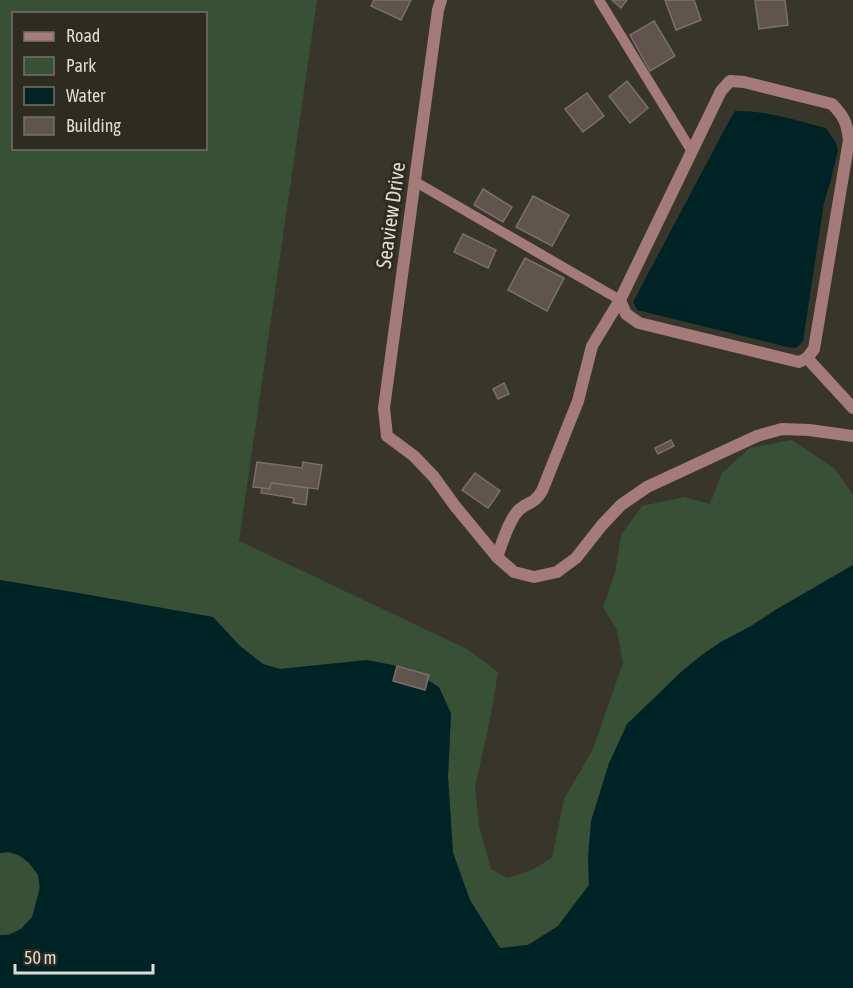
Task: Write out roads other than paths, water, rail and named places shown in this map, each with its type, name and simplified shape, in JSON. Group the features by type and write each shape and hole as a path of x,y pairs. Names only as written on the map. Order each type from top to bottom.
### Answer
{"street":[{"name":"Seaview Drive","path":"441,0 384,408 387,435 414,456 434,477 497,557"},
{"path":"620,300 626,314 639,323 799,362 807,358 814,349 849,140 850,124 840,111 832,104 744,82 730,81 721,91 620,300 592,346 578,401 542,490 536,500 519,509 512,520 497,557 514,572 534,577 557,572 576,558 621,505 647,487 757,436 782,429 853,436"},
{"path":"807,358 853,408"}],"lane":[{"path":"600,0 691,150"},
{"path":"414,181 620,300"}],"water":[{"path":"735,111 769,114 826,128 838,150 824,203 803,341 796,348 637,310 633,302"},
{"path":"853,565 853,988 0,988 0,935 9,935 21,929 32,917 40,888 38,875 29,863 19,855 8,852 0,853 0,580 213,617 240,646 263,664 280,669 367,660 408,668 439,687 451,713 448,777 453,853 470,900 500,948 528,945 558,926 589,885 588,857 591,821 609,763 627,724 703,654"}]}
